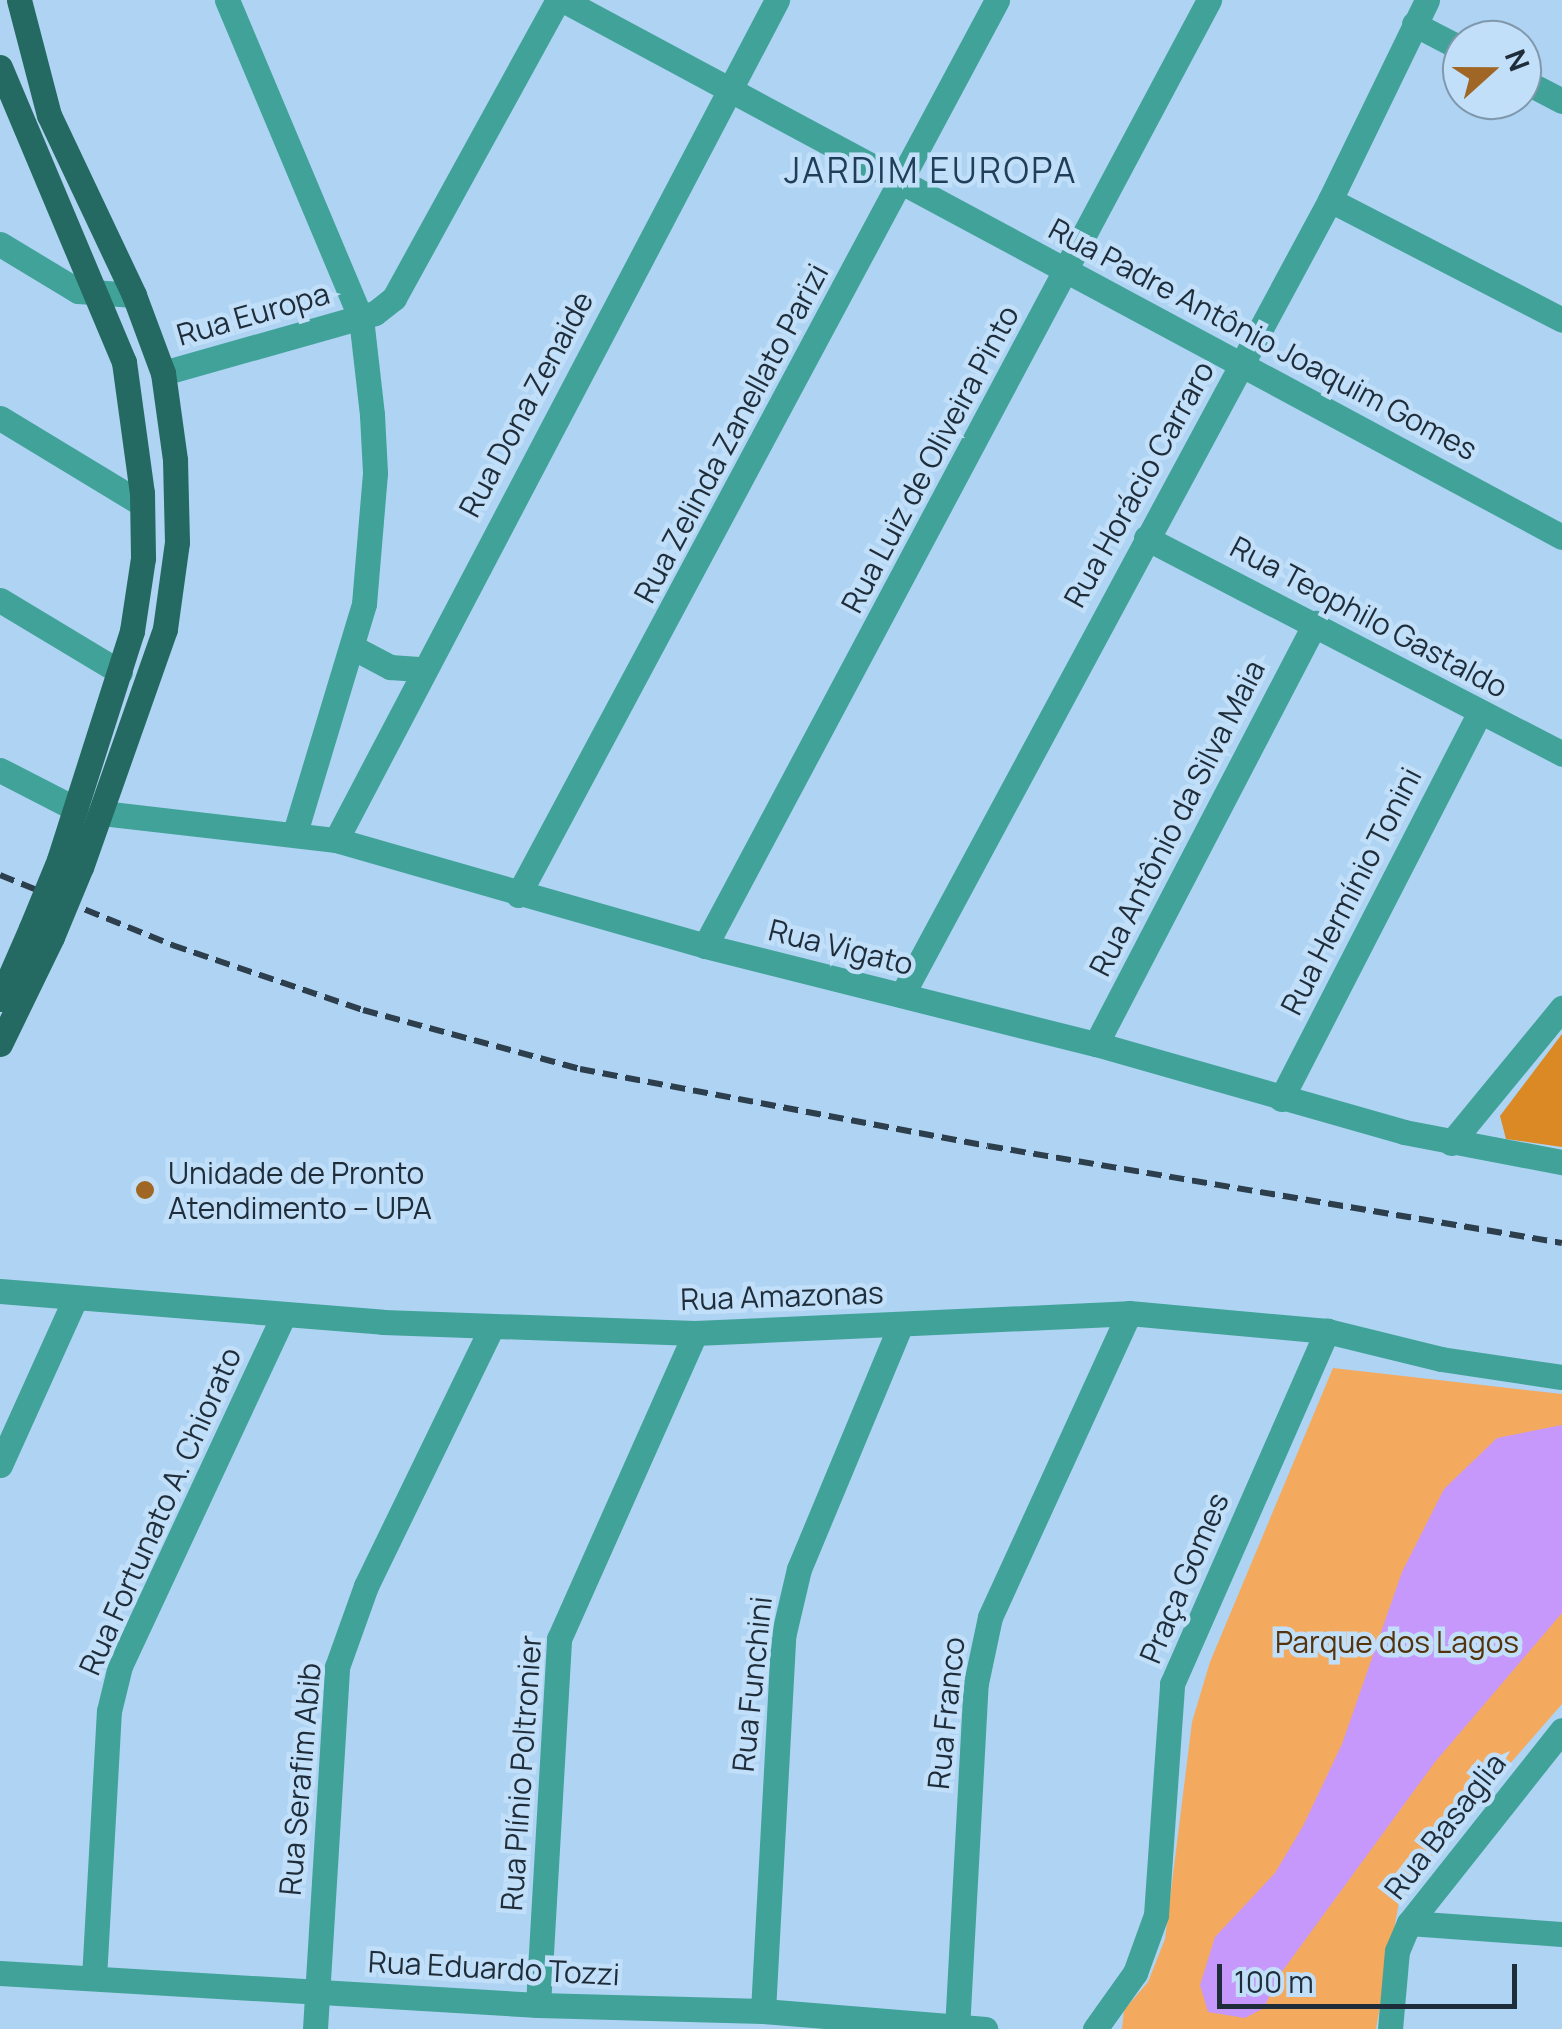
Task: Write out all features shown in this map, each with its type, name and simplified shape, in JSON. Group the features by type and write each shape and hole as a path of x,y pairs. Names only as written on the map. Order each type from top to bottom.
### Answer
{"main road":[{"path":"0,1044 164,628 177,542 163,373 134,295 49,116 19,0"},
{"path":"0,67 100,294 124,362 142,504 143,558 89,811"},
{"path":"0,999 42,932"}],"street":[{"path":"227,0 360,318 375,473 354,648 296,832"},
{"path":"360,318 394,298 560,0"},
{"name":"Rua Padre Antônio Joaquim Gomes","path":"560,0 1562,537"},
{"name":"Rua Dona Zenaide","path":"336,840 422,668 777,0"},
{"name":"Rua Zelinda Zanellato Parizi","path":"518,895 903,183 997,0"},
{"name":"Rua Luiz de Oliveira Pinto","path":"705,946 1209,0"},
{"name":"Rua Horácio Carraro","path":"902,995 1330,200 1427,0"},
{"path":"1414,24 1442,39"},
{"path":"1330,200 1562,320"},
{"path":"0,244 78,290 134,295"},
{"name":"Rua Europa","path":"163,373 360,318"},
{"path":"0,418 142,504"},
{"name":"Rua Teophilo Gastaldo","path":"1146,538 1562,754"},
{"path":"0,600 120,672"},
{"name":"Rua Antônio da Silva Maia","path":"1096,1044 1315,623"},
{"path":"354,648 390,667 422,668"},
{"name":"Rua Hermínio Tonini","path":"1280,1099 1480,712"},
{"name":"Rua Vigato","path":"0,770 89,811 296,832 336,840 518,895 1096,1044 1280,1099 1451,1143 1562,1162"},
{"path":"1451,1143 1562,1008"},
{"name":"Rua Amazonas","path":"0,1291 492,1327 696,1334 1129,1313 1327,1331 1440,1359 1562,1377"},
{"path":"0,1465 75,1299"},
{"name":"Rua Franco","path":"958,2027 976,1683 990,1617 1129,1313"},
{"name":"Rua Fortunato A. Chiorato","path":"94,1978 109,1711 120,1666 284,1314"},
{"name":"Rua Funchini","path":"764,2011 783,1638 798,1569 901,1324"},
{"name":"Rua Serafim Abib","path":"315,2029 337,1667 366,1586 492,1327"},
{"name":"Praça Gomes","path":"1095,2029 1135,1973 1156,1916 1172,1684 1327,1331"},
{"name":"Rua Plínio Poltronier","path":"538,2006 560,1639 696,1334"},
{"name":"Rua Basaglia","path":"1390,2029 1397,1950 1409,1923 1562,1730"},
{"path":"1409,1923 1562,1934"},
{"name":"Rua Eduardo Tozzi","path":"0,1973 538,2006 764,2011 986,2029"}],"green space":[{"name":"Parque dos Lagos","path":"1333,1368 1562,1394 1562,1704 1447,1836 1399,1902 1376,2029 1122,2029 1124,2010 1148,1982 1165,1939 1192,1722 1210,1662"}],"shaded area":[{"path":"1562,1034 1562,1147 1506,1139 1500,1116"},
{"path":"1562,1425 1562,1613 1435,1762 1278,1977 1264,2008 1245,2018 1208,2012 1200,1985 1215,1937 1275,1873 1303,1826 1342,1744 1402,1572 1444,1489 1497,1438"}],"railway":[{"path":"0,875 172,945 363,1010 580,1069 988,1146 1562,1243"}],"place":[{"name":"Unidade de Pronto Atendimento – UPA","path":"145,1190"}],"district":[{"name":"JARDIM EUROPA","path":"931,170"}]}
